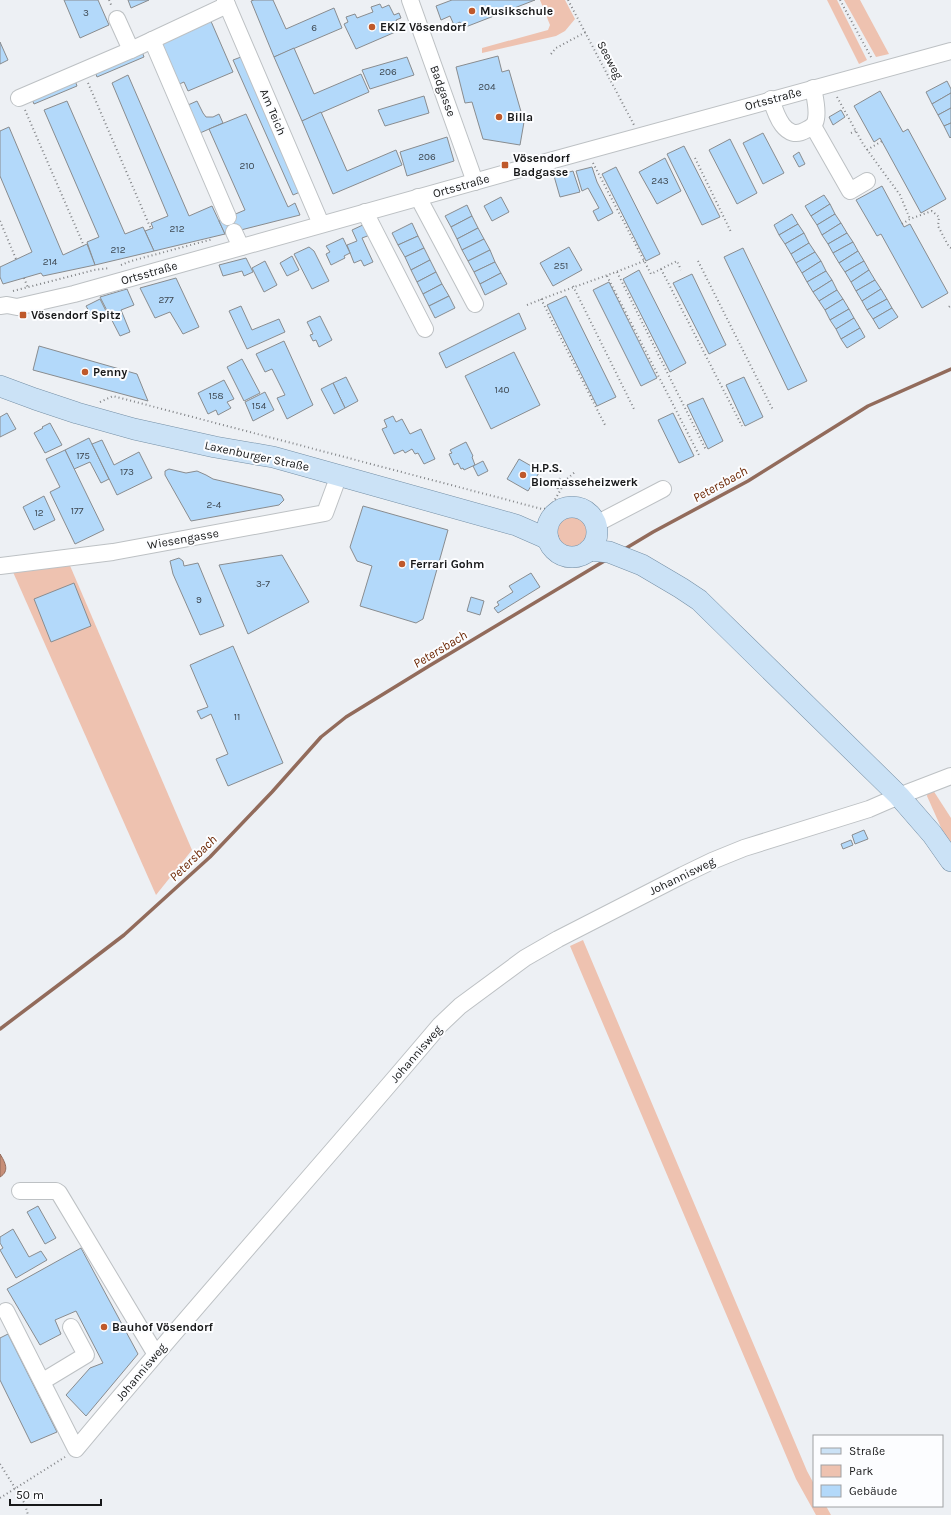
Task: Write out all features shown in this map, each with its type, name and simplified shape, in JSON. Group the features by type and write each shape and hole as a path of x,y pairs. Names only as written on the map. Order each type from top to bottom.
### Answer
{"main road":[{"name":"Laxenburger Straße","path":"0,386 77,413 134,429 215,447 274,457 516,525 549,531 557,551 566,556 576,556 597,540"},
{"path":"549,531 554,514 561,509 575,507 583,509 590,514 597,540 629,560 664,577 699,600 899,796 932,834 951,861"}],"street":[{"name":"Badgasse","path":"410,0 475,182"},
{"path":"20,98 131,50 226,3"},
{"name":"Am Teich","path":"226,3 321,224"},
{"path":"117,19 131,50"},
{"path":"152,40 241,247"},
{"name":"Ortsstraße","path":"0,306 7,305 17,307 74,294 475,182 586,157 771,99 815,95 951,51"},
{"path":"771,99 781,124 789,131 801,132 813,126 816,118 815,95"},
{"path":"813,126 850,191 867,181"},
{"path":"418,198 475,304"},
{"path":"365,212 425,329"},
{"name":"Ortsstraße","path":"0,316 9,314 17,307"},
{"name":"Wiesengasse","path":"0,566 113,552 325,513 339,475"},
{"path":"597,540 663,489"},
{"name":"Johannisweg","path":"76,1449 155,1354 226,1274 440,1025 460,1006 484,987 525,958 558,939 712,861 744,848 869,809 951,776"},
{"path":"20,1191 56,1191 59,1193 155,1354"},
{"path":"6,1311 43,1381 76,1449"},
{"path":"43,1381 86,1355 71,1327"}],"path":[{"name":"Seeweg","path":"568,0 635,128"},
{"path":"840,0 875,64"},
{"path":"551,54 556,48 586,32"},
{"path":"83,71 150,229"},
{"path":"815,95 836,96 867,150 900,195 910,219"},
{"path":"20,98 84,246"},
{"path":"851,133 856,131"},
{"path":"867,150 882,141"},
{"path":"586,157 600,160"},
{"path":"586,157 651,274 677,261 681,270"},
{"path":"695,158 731,232"},
{"path":"902,224 910,219 932,211 940,217 938,226 949,247 951,248"},
{"path":"0,221 16,260"},
{"path":"160,249 162,253"},
{"path":"527,305 573,286 607,276 644,261"},
{"path":"698,261 773,410"},
{"path":"92,266 94,270"},
{"path":"661,269 742,426"},
{"path":"617,272 706,450"},
{"path":"607,276 699,454"},
{"path":"24,278 28,288"},
{"path":"573,286 635,411"},
{"path":"541,299 605,426"},
{"path":"99,403 113,396 542,509 550,508 567,479 576,471"},
{"path":"0,1498 76,1449"},
{"path":"0,1464 25,1504 28,1515"}],"green space":[{"path":"540,0 565,0 575,19 565,31 556,36 482,53 482,48 548,30 550,25"},
{"path":"827,0 837,0 867,60 859,64"},
{"path":"844,0 860,0 889,54 876,57"},
{"path":"572,517 583,521 587,532 583,543 572,547 561,543 557,532 561,521"},
{"path":"68,561 192,850 156,895 13,572"},
{"path":"931,787 951,818 951,850 927,796 928,790"},
{"path":"583,940 813,1482 813,1507 827,1507 831,1515 816,1515 796,1479 570,946"}],"shaded area":[{"path":"0,1154 5,1163 6,1169 0,1177"}],"building":[{"path":"64,0 98,0 109,25 80,38"},
{"path":"128,0 149,0 131,8"},
{"path":"273,0 286,29 334,8 342,28 274,57 251,1"},
{"name":"Musikschule","path":"452,0 535,0 463,28 460,22 454,25 450,16 441,20 436,6"},
{"name":"EKIZ Vösendorf","path":"380,4 382,8 389,5 394,15 399,13 401,18 396,20 400,30 356,49 344,24 348,22 346,17 355,14 357,18 373,12 371,7"},
{"path":"210,19 233,72 188,91 184,82 177,85 158,41"},
{"path":"0,42 8,60 0,64"},
{"path":"294,48 314,94 361,74 369,92 302,121 274,57"},
{"path":"141,49 144,57 97,77 94,69"},
{"path":"498,56 502,72 509,70 524,122 520,145 483,139 472,102 465,103 456,67"},
{"path":"241,57 300,192 293,195 233,60"},
{"path":"407,57 414,75 370,89 362,70"},
{"path":"128,75 189,216 212,206 225,234 154,251 145,231 153,228 151,223 168,216 112,83"},
{"path":"74,78 77,86 34,104 31,97"},
{"path":"947,81 951,89 951,93 932,104 926,92"},
{"path":"880,91 903,132 908,129 946,199 921,213 880,138 874,142 854,106"},
{"path":"951,93 951,108 938,115 932,104"},
{"path":"424,96 429,113 385,126 378,110"},
{"path":"67,101 125,234 143,227 154,251 95,265 87,242 99,237 44,110"},
{"path":"197,101 206,117 213,117 219,114 223,123 200,133 188,105"},
{"path":"951,108 951,123 944,126 938,115"},
{"path":"841,110 845,117 833,125 829,117"},
{"path":"321,112 347,171 396,150 402,165 333,194 302,121"},
{"path":"246,114 288,207 295,203 300,215 225,234 219,221 245,210 209,129"},
{"path":"951,123 951,137 950,138 944,126"},
{"path":"9,127 63,255 87,244 95,265 43,276 41,273 3,284 0,277 0,267 32,252 0,176 0,131"},
{"path":"763,133 784,173 763,184 743,143"},
{"path":"447,137 454,161 407,176 400,152"},
{"path":"730,139 757,193 737,204 709,150"},
{"path":"684,146 720,217 702,225 667,154"},
{"path":"799,152 805,164 799,167 793,156"},
{"path":"665,158 681,191 657,204 639,172"},
{"path":"592,167 597,182 613,213 598,221 593,211 599,208 588,188 582,191 576,171"},
{"path":"616,167 660,254 646,261 602,174"},
{"path":"573,171 580,192 560,197 554,176"},
{"path":"882,186 904,227 910,224 948,293 922,308 881,234 877,236 856,200"},
{"path":"824,195 830,204 811,216 805,206"},
{"path":"501,197 509,212 492,221 484,206"},
{"path":"830,204 835,214 817,225 811,216"},
{"path":"467,205 472,216 451,227 445,216"},
{"path":"792,214 798,224 779,235 774,225"},
{"path":"835,214 841,223 822,235 817,225"},
{"path":"472,216 478,228 457,239 451,227"},
{"path":"412,223 418,236 398,245 392,233"},
{"path":"841,223 847,233 828,244 822,235"},
{"path":"365,224 370,235 362,238 373,262 364,266 361,260 354,263 347,245 357,241 352,230"},
{"path":"798,224 804,233 785,244 779,235"},
{"path":"478,228 484,239 462,250 457,239"},
{"path":"804,233 809,243 791,254 785,244"},
{"path":"847,233 853,242 833,253 828,244"},
{"path":"418,236 424,248 405,257 398,245"},
{"path":"343,238 350,253 344,256 345,258 331,265 326,254 330,252 326,246"},
{"path":"484,239 490,250 468,261 462,250"},
{"path":"853,242 858,251 839,263 833,253"},
{"path":"809,243 815,252 796,263 791,254"},
{"path":"309,247 314,251 329,281 312,289 294,254"},
{"path":"569,247 582,270 553,286 540,263"},
{"path":"424,248 430,260 411,270 405,257"},
{"path":"743,248 807,381 788,390 724,257"},
{"path":"490,250 495,262 474,272 468,261"},
{"path":"858,251 864,261 845,272 839,263"},
{"path":"815,252 821,261 802,273 796,263"},
{"path":"292,256 299,270 287,276 280,263"},
{"path":"246,258 253,272 244,276 242,271 223,276 219,265"},
{"path":"430,260 436,272 417,282 411,270"},
{"path":"265,261 277,285 264,292 252,268"},
{"path":"821,261 826,271 807,282 802,273"},
{"path":"864,261 869,270 851,282 845,272"},
{"path":"495,262 501,273 480,284 474,272"},
{"path":"639,270 686,363 670,372 623,279"},
{"path":"869,270 875,280 856,291 851,282"},
{"path":"826,271 832,280 813,292 807,282"},
{"path":"436,272 442,284 423,294 417,282"},
{"path":"501,273 507,284 485,295 480,284"},
{"path":"692,274 726,345 709,354 673,283"},
{"path":"176,278 199,327 183,334 170,312 155,318 140,288"},
{"path":"832,280 837,290 819,301 813,292"},
{"path":"875,280 881,289 862,301 856,291"},
{"path":"609,282 657,378 641,386 593,290"},
{"path":"442,284 449,296 429,306 423,294"},
{"path":"127,289 134,305 121,310 130,332 120,336 100,297"},
{"path":"881,289 887,299 867,310 862,301"},
{"path":"837,290 843,299 825,310 819,301"},
{"path":"449,296 455,308 435,318 429,306"},
{"path":"566,296 616,397 597,406 547,305"},
{"path":"100,299 108,315 94,320 86,306"},
{"path":"843,299 849,309 830,320 825,310"},
{"path":"887,299 892,308 873,319 867,310"},
{"path":"241,306 252,330 279,319 285,332 247,349 229,311"},
{"path":"892,308 898,317 879,329 873,319"},
{"path":"849,309 854,318 836,329 830,320"},
{"path":"519,313 526,329 446,368 439,353"},
{"path":"320,316 332,340 319,347 316,340 313,341 310,335 313,334 307,322"},
{"path":"854,318 860,328 841,339 836,329"},
{"path":"860,328 865,337 847,348 841,339"},
{"path":"284,341 313,405 287,419 277,398 285,395 272,369 265,372 256,354"},
{"name":"Penny","path":"39,346 137,374 148,401 33,370"},
{"path":"514,352 540,405 491,429 465,376"},
{"path":"242,359 260,393 244,401 227,367"},
{"path":"346,377 358,401 345,408 333,383"},
{"path":"744,377 763,417 745,426 726,385"},
{"path":"224,380 234,399 227,402 231,408 218,415 216,410 208,414 198,393"},
{"path":"333,383 345,408 334,414 321,389"},
{"path":"265,392 274,410 253,421 245,402"},
{"path":"703,398 723,441 708,449 687,405"},
{"path":"7,413 16,429 0,437 0,417"},
{"path":"673,413 694,456 679,463 658,420"},
{"path":"393,416 396,422 402,419 410,434 421,429 435,459 424,464 418,453 415,454 412,449 405,453 403,450 394,454 382,429 387,427 384,420"},
{"path":"50,423 62,445 45,453 34,433"},
{"path":"89,438 109,479 101,483 90,462 74,469 65,450"},
{"path":"102,440 114,465 139,452 152,478 117,495 92,444"},
{"path":"466,442 473,456 475,465 464,470 463,468 461,469 458,463 454,465 449,454 452,453 450,450"},
{"path":"65,450 104,530 75,544 50,492 60,487 46,459"},
{"name":"H.P.S. Biomasseheizwerk","path":"519,459 540,471 528,491 507,479"},
{"path":"483,461 488,471 478,476 473,466"},
{"path":"169,469 186,473 197,471 213,479 281,495 284,500 279,505 191,521 165,475 165,471"},
{"path":"559,478 563,481 558,489 554,486"},
{"path":"44,496 55,520 34,530 23,507"},
{"name":"Ferrari Gohm","path":"363,506 448,530 423,619 416,623 360,606 372,566 357,561 350,547"},
{"path":"282,555 309,602 248,634 219,565"},
{"path":"179,558 183,561 184,566 198,563 224,626 200,635 173,574 170,561"},
{"path":"531,573 540,587 498,613 494,608 499,605 497,602 513,592 509,586"},
{"path":"74,583 91,626 51,642 34,599"},
{"path":"471,597 484,601 480,615 467,611"},
{"path":"233,646 283,763 228,786 216,759 228,754 211,714 201,719 197,711 208,707 190,665"},
{"path":"864,830 868,839 855,844 852,835"},
{"path":"851,840 853,845 843,849 841,844"},
{"path":"38,1206 56,1238 45,1244 27,1212"},
{"path":"13,1229 29,1257 41,1251 47,1260 16,1278 0,1250 3,1248 0,1243 0,1237"},
{"name":"Bauhof Vösendorf","path":"81,1248 138,1354 86,1416 66,1395 90,1368 103,1363 76,1311 55,1320 61,1334 40,1345 7,1289"},
{"path":"8,1334 57,1432 31,1443 0,1380 0,1338"}],"waterway":[{"name":"Petersbach","path":"623,550 653,532 748,481 868,406 951,369"},
{"name":"Petersbach","path":"0,1029 124,935 210,857 272,792 321,737 346,717 606,560"}],"place":[{"name":"Musikschule","path":"472,11"},
{"name":"EKIZ Vösendorf","path":"372,27"},
{"name":"Billa","path":"499,117"},
{"name":"Vösendorf Badgasse","path":"505,165"},
{"name":"Vösendorf Spitz","path":"23,315"},
{"name":"Penny","path":"85,372"},
{"name":"H.P.S. Biomasseheizwerk","path":"523,475"},
{"name":"Ferrari Gohm","path":"402,564"},
{"name":"Bauhof Vösendorf","path":"104,1327"}]}
